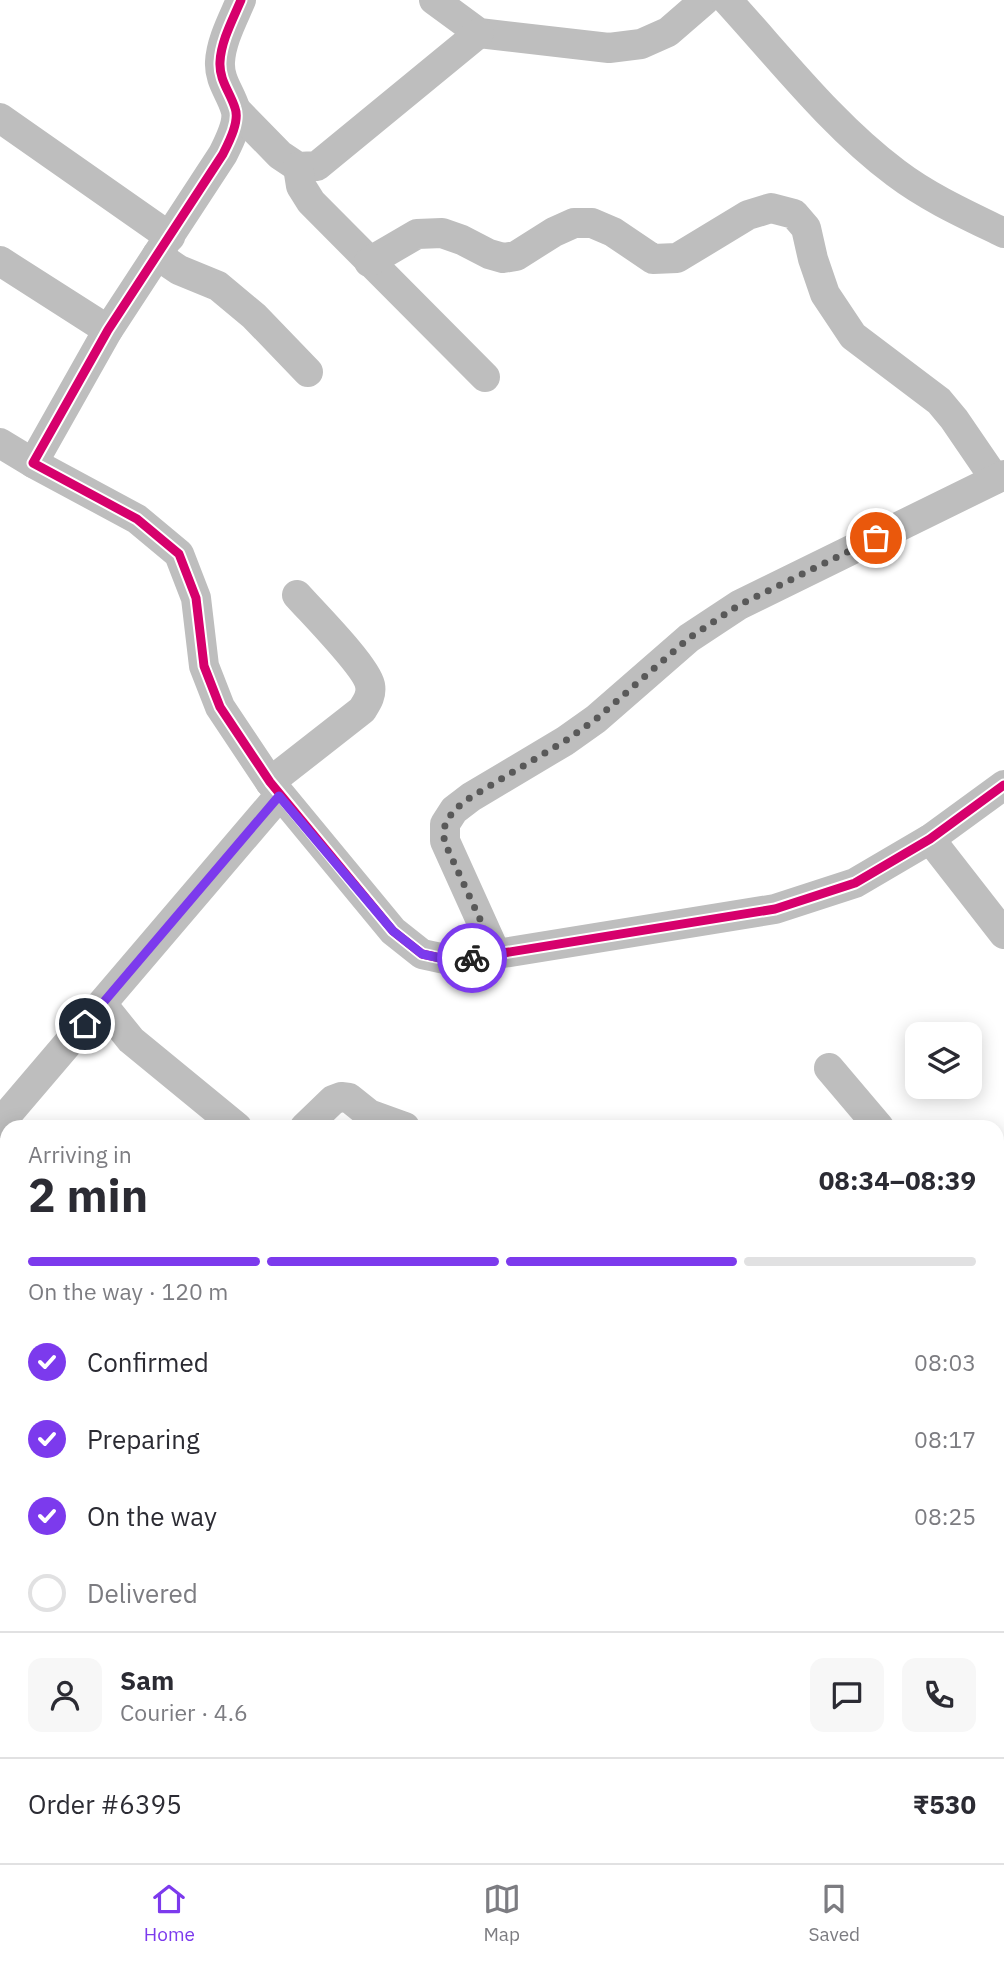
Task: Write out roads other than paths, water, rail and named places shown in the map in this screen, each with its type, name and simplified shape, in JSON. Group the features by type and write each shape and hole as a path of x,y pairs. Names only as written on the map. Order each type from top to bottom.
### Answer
{"street":[{"path":"241,0 220,62 224,87 237,111 280,155 298,167 317,166 332,155 479,33"},
{"path":"434,0 479,33 609,48 641,44 668,32 705,0"},
{"path":"727,0 852,138 897,175 942,202 1004,233"},
{"path":"33,463 108,330 223,154 232,136 237,111"},
{"path":"0,118 164,246 178,270 203,278 228,293 254,316 307,372"},
{"path":"298,167 301,186 311,202 485,377"},
{"path":"369,262 417,234 430,233 442,233 503,258 516,257 554,232 574,223 592,223 613,232 653,259 677,258 748,215 771,208 794,214 806,228 825,295 853,336 939,401 999,477 739,605 689,638 596,719 454,810 445,824 444,841 496,954"},
{"path":"0,261 108,330"},
{"path":"0,443 137,519 179,554 196,598 204,666 220,707 274,789 393,931 422,954 454,961 775,909 855,883 930,839 1004,785"},
{"path":"3,1120 102,1004 274,789 362,710 370,699 370,686 363,670 296,595"},
{"path":"930,839 1004,934"},
{"path":"102,1004 131,1040 228,1120"},
{"path":"829,1068 873,1120"},
{"path":"312,1120 333,1100 341,1097 349,1098 369,1114 386,1120"}]}
